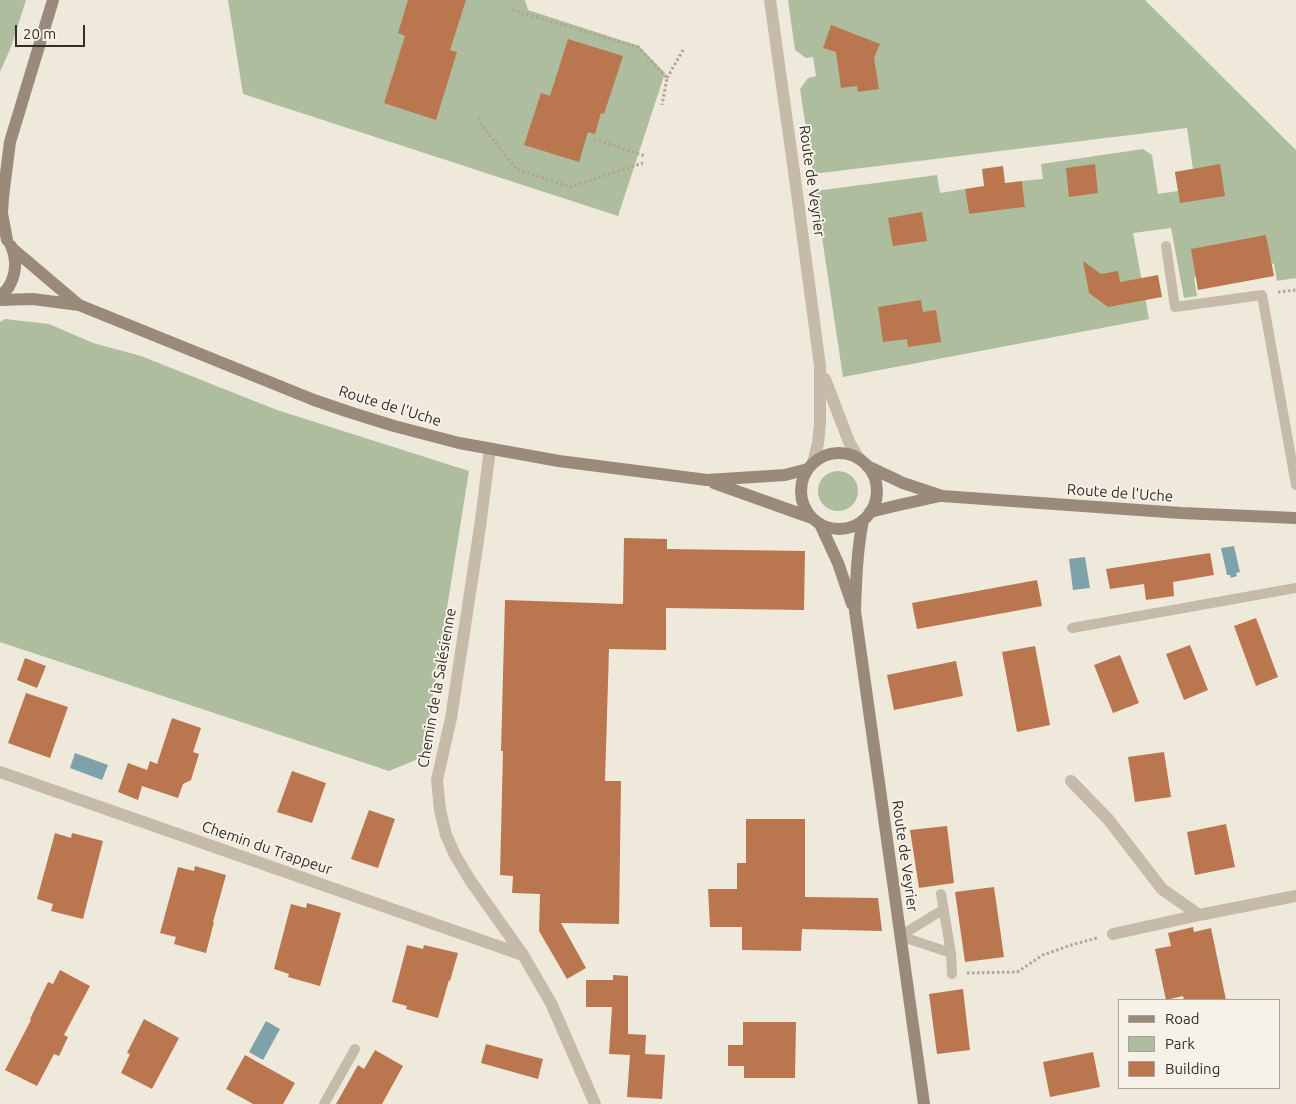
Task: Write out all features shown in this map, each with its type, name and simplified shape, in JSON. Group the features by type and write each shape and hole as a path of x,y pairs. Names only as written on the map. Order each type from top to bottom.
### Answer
{"street":[{"path":"0,163 10,142 53,0"},
{"name":"Route de Veyrier","path":"770,0 820,366 820,424 818,443 810,466"},
{"path":"0,298 11,284 15,273 15,261 7,241 2,213 10,142"},
{"name":"Route de l'Uche","path":"7,241 80,305"},
{"name":"Route de l'Uche","path":"0,298 33,299 80,305 314,400 394,426 459,443 559,461 706,480 785,475 810,466"},
{"name":"Route de Veyrier","path":"820,366 849,442 863,462"},
{"name":"Chemin de la Salésienne","path":"490,449 451,718 437,780 440,810 446,836 455,855 470,880 523,954 551,1003 595,1104"},
{"path":"840,453 850,455 863,462 872,474 876,483 877,493 875,503 867,516 856,525 837,529 828,528 816,521 806,511 801,494 801,485 810,466 830,454 840,453"},
{"name":"Route de l'Uche","path":"863,462 903,483 942,496 1180,513 1296,518"},
{"name":"Route de l'Uche","path":"706,480 816,521"},
{"name":"Route de l'Uche","path":"867,516 899,505 942,496"},
{"name":"Route de Veyrier","path":"867,516 857,560 855,612 924,1104"},
{"name":"Route de Veyrier","path":"816,521 838,563 855,612"},
{"name":"Chemin du Trappeur","path":"0,772 523,954"},
{"path":"1071,781 1108,819 1162,889 1199,915"},
{"path":"1113,934 1296,896"}],"lane":[{"path":"1166,246 1175,307 1262,295 1296,485"},
{"path":"1072,628 1296,588"},
{"path":"941,894 951,953 952,974"},
{"path":"900,936 944,909"},
{"path":"900,936 951,953"},
{"path":"324,1104 355,1049"}],"path":[{"path":"512,10 638,47 667,78"},
{"path":"662,106 667,78 683,50"},
{"path":"479,118 481,124 516,169 570,187 643,163"},
{"path":"594,139 645,156"},
{"path":"952,974 1017,972 1043,955 1070,945 1113,934"}],"green space":[{"path":"0,0 26,0 11,47 0,72"},
{"path":"228,0 525,0 528,10 639,46 665,73 618,216 243,94"},
{"path":"788,0 1145,0 1296,150 1296,279 1277,281 1274,264 1271,263 1266,235 1194,278 1197,296 1184,298 1171,228 1133,233 1149,319 843,377 815,191 937,175 940,193 965,189 969,214 1025,207 1022,181 1043,179 1041,164 1143,149 1152,155 1158,194 1178,191 1175,172 1193,169 1187,128 813,174 800,89 808,78 816,76 813,57 806,58 795,50"},
{"path":"5,319 49,324 93,343 141,356 277,410 469,471 423,757 389,771 0,642 0,322"},
{"path":"842,471 849,474 855,480 858,491 857,499 849,508 842,511 834,511 827,508 819,499 818,487 821,480 830,472"}],"water":[{"path":"1234,546 1240,572 1236,573 1237,576 1231,578 1230,575 1227,575 1221,548"},
{"path":"1085,557 1090,588 1073,590 1069,559"},
{"path":"75,753 108,765 102,780 70,768"},
{"path":"266,1021 280,1029 263,1060 249,1052"}],"building":[{"path":"408,0 466,0 450,50 457,52 436,120 384,103 405,36 398,33"},
{"path":"831,25 880,44 874,58 879,89 858,92 857,86 841,88 836,52 823,48"},
{"path":"568,39 623,56 604,114 601,113 595,134 588,132 579,162 524,145 541,93 550,96"},
{"path":"1095,164 1098,193 1069,197 1066,168"},
{"path":"1220,164 1225,196 1180,203 1175,172"},
{"path":"1003,166 1005,183 1022,181 1025,207 969,214 965,189 984,186 982,169"},
{"path":"922,212 927,241 893,246 888,218"},
{"path":"1266,235 1274,276 1198,290 1191,249"},
{"path":"1083,261 1101,274 1118,271 1120,282 1158,275 1162,297 1108,307 1089,293"},
{"path":"921,300 923,312 936,310 941,342 908,347 907,339 883,342 878,307"},
{"path":"624,538 667,539 667,549 805,551 804,610 666,608 666,650 609,649 605,781 621,781 619,924 561,923 586,968 567,979 539,931 540,894 512,893 513,876 500,875 505,600 623,604"},
{"path":"1210,553 1214,575 1173,582 1174,596 1146,600 1144,584 1110,589 1106,569"},
{"path":"1037,580 1042,606 917,629 912,603"},
{"path":"1256,618 1278,677 1256,686 1234,626"},
{"path":"1190,645 1208,690 1184,700 1166,654"},
{"path":"1035,646 1050,725 1017,732 1002,652"},
{"path":"1120,655 1139,703 1113,713 1094,665"},
{"path":"25,658 46,666 37,688 17,680"},
{"path":"956,661 963,696 894,710 887,675"},
{"path":"26,693 68,707 50,758 8,743"},
{"path":"172,718 201,728 193,752 199,754 191,780 183,784 178,798 142,786 138,800 118,792 128,763 147,770 143,783 150,761 157,764"},
{"path":"1164,752 1171,797 1135,802 1128,757"},
{"path":"292,771 326,783 312,823 277,812"},
{"path":"369,810 395,819 378,868 351,859"},
{"path":"746,819 805,819 805,897 878,898 882,931 802,929 801,951 742,950 742,927 710,927 708,889 737,889 737,863 746,863"},
{"path":"1226,824 1235,867 1195,875 1187,832"},
{"path":"947,826 954,883 919,888 910,830"},
{"path":"55,833 71,838 72,833 103,841 83,919 51,911 53,904 37,899"},
{"path":"195,866 226,875 206,953 174,944 176,937 160,933 178,867 194,871"},
{"path":"994,887 1004,957 965,962 955,892"},
{"path":"307,903 341,913 320,986 288,977 289,974 274,969 291,904 306,908"},
{"path":"1193,927 1194,932 1211,928 1226,999 1184,999 1183,996 1166,999 1155,949 1171,946 1168,933"},
{"path":"407,945 423,949 424,945 458,953 438,1018 406,1009 407,1006 392,1002"},
{"path":"60,970 90,986 64,1035 68,1037 59,1056 54,1054 37,1086 5,1070 48,982 53,984"},
{"path":"613,975 628,976 628,1034 646,1035 645,1054 665,1055 662,1099 627,1097 630,1055 609,1054 612,1007 586,1007 586,980 613,980"},
{"path":"963,989 970,1050 937,1054 929,994"},
{"path":"144,1019 179,1038 152,1089 121,1073 130,1054 127,1053"},
{"path":"743,1022 796,1022 795,1078 744,1078 744,1066 728,1066 728,1045 743,1045"},
{"path":"486,1044 543,1059 538,1079 481,1063"},
{"path":"375,1050 403,1066 382,1104 336,1104 358,1065 364,1069"},
{"path":"1093,1052 1100,1087 1050,1097 1043,1062"},
{"path":"245,1055 295,1083 283,1104 253,1104 226,1089"}]}
